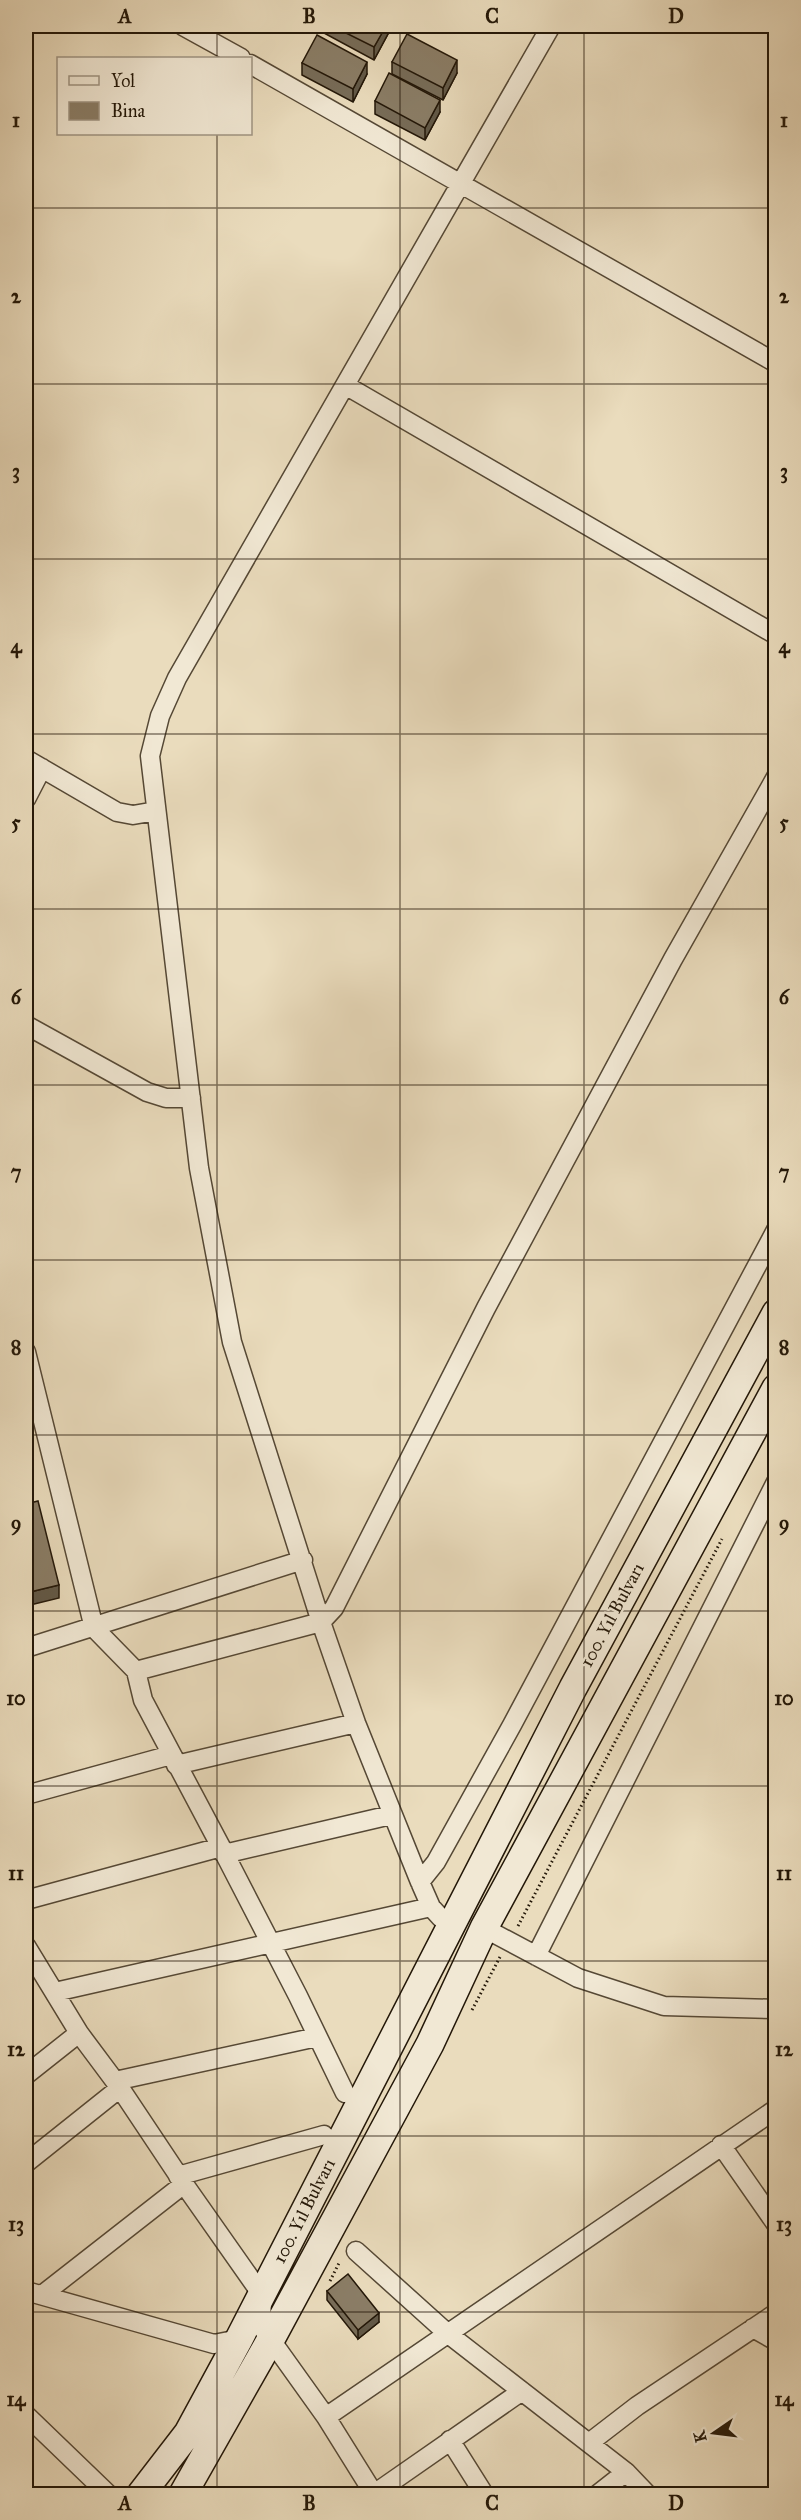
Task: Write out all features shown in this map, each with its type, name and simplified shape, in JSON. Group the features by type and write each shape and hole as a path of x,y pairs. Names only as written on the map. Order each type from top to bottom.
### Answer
{"main road":[{"name":"100. Yıl Bulvarı","path":"183,2494 257,2335 262,2295 573,1688 776,1313"},
{"name":"100. Yıl Bulvarı","path":"141,2494 188,2433 257,2335 430,2044 484,1928 768,1419 776,1388"},
{"path":"455,1920 484,1928"}],"street":[{"path":"183,26 239,57"},
{"path":"455,1920 441,1918 431,1907 391,1815 321,1622 232,1342 199,1167 150,756 167,697 551,26"},
{"path":"252,65 776,363"},
{"path":"345,385 776,635"},
{"path":"26,759 117,812 133,815 156,811"},
{"path":"26,799 42,768"},
{"path":"136,1671 321,1622 334,1608 486,1308 673,959 776,777"},
{"path":"26,1025 147,1092 166,1098 191,1098"},
{"path":"420,1882 436,1862 512,1725 776,1230"},
{"path":"26,1352 94,1628 136,1671 143,1700 270,1943 345,2093"},
{"path":"536,1956 776,1482"},
{"path":"26,1648 303,1560"},
{"path":"26,1795 174,1760 356,1723"},
{"path":"26,1900 222,1851 391,1815"},
{"path":"55,1992 431,1907"},
{"path":"484,1928 578,1978 664,2006 776,2009"},
{"path":"26,1946 79,2033 118,2085 262,2295"},
{"path":"26,2075 79,2033"},
{"path":"26,2163 118,2085 318,2037"},
{"path":"326,2417 776,2109"},
{"path":"34,2293 181,2180 324,2135"},
{"path":"721,2145 776,2224"},
{"path":"356,2251 447,2333 626,2472 647,2494"},
{"path":"34,2293 214,2344 257,2335 326,2417 368,2491 450,2440 522,2391"},
{"path":"589,2444 637,2406 776,2313"},
{"path":"753,2328 776,2341"},
{"path":"26,2415 108,2494"},
{"path":"450,2440 484,2494"},
{"path":"598,2494 626,2472"}],"path":[{"path":"518,1927 725,1533"}],"building":[{"path":"332,26 386,26 374,47"},
{"path":"407,34 457,60 443,88 392,62"},
{"path":"317,35 367,62 353,89 302,63"},
{"path":"389,73 440,100 425,128 375,101"},
{"path":"38,1501 59,1585 26,1593 26,1504"},
{"path":"348,2274 379,2313 358,2330 327,2291"}]}
